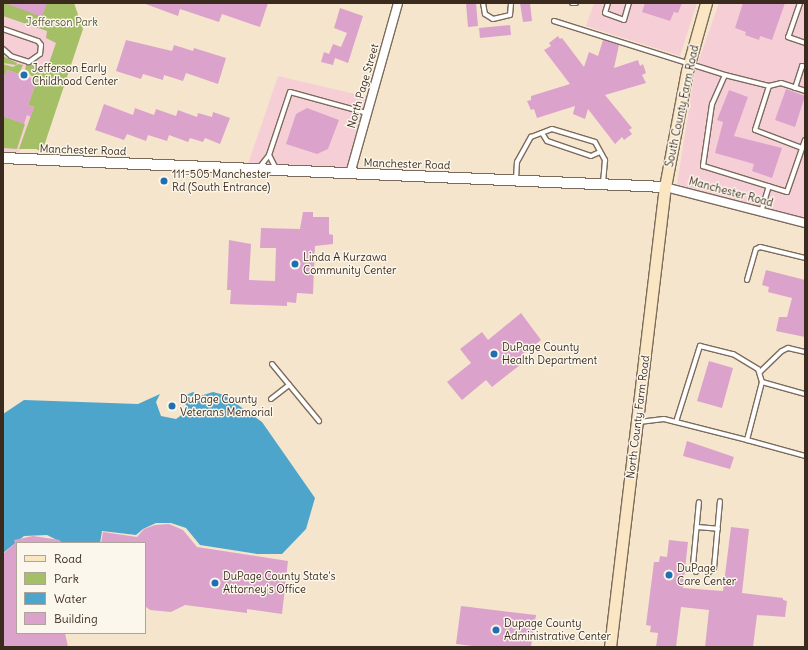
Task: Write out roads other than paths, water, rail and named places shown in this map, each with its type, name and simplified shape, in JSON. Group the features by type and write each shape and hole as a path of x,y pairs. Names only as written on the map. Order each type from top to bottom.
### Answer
{"main road":[{"name":"South County Farm Road","path":"665,186 689,65 706,3"},
{"name":"North County Farm Road","path":"610,647 665,186"}],"street":[{"name":"North Page Street","path":"350,174 397,3"},
{"name":"Manchester Road","path":"3,158 350,174 665,186 805,223"}],"lane":[{"path":"484,3 485,14 493,18 510,15 511,3"},
{"path":"608,3 605,14 624,20 629,3"},
{"path":"800,3 788,37 805,43"},
{"path":"554,21 725,76 769,86 781,83 805,91"},
{"path":"3,29 38,41 41,45 40,54 29,62 11,56 3,49"},
{"path":"795,88 802,66 805,67"},
{"path":"725,76 712,104 702,166 787,192 805,140"},
{"path":"769,86 755,130 802,148"},
{"path":"257,169 269,155 290,92 367,113"},
{"path":"516,180 517,162 531,137 552,129 594,142 605,160 602,184"},
{"path":"542,133 547,141 591,156 600,152"},
{"path":"269,155 277,170"},
{"path":"761,212 769,186"},
{"path":"747,280 756,249 760,247 805,258"},
{"path":"676,422 700,346 747,360 760,372 762,382 747,440"},
{"path":"760,372 782,351 788,348 805,352"},
{"path":"272,364 319,421"},
{"path":"762,382 805,394"},
{"path":"271,400 289,385"},
{"path":"637,422 653,419 676,422 805,456"},
{"path":"708,573 714,568 720,501"},
{"path":"696,572 693,565 699,502"},
{"path":"697,527 718,529"}],"water":[{"path":"193,392 200,396 213,392 224,395 262,422 315,498 306,529 282,554 257,554 200,545 186,528 171,523 156,523 143,529 136,535 102,531 100,542 61,542 47,535 24,536 3,553 3,414 24,400 138,404 160,394 156,402 161,416 176,419 183,414 186,406 184,396"}],"place":[{"name":"Jefferson Early Childhood Center","path":"24,75"},
{"name":"111-505 Manchester Rd (South Entrance)","path":"164,181"},
{"name":"Linda A Kurzawa Community Center","path":"295,264"},
{"name":"DuPage County Health Department","path":"494,354"},
{"name":"DuPage County Veterans Memorial","path":"172,406"},
{"name":"DuPage Care Center","path":"669,575"},
{"name":"DuPage County State's Attorney's Office","path":"215,583"},
{"name":"Dupage County Administrative Center","path":"496,630"}],"park label":[{"name":"Jefferson Park","path":"62,22"}]}
